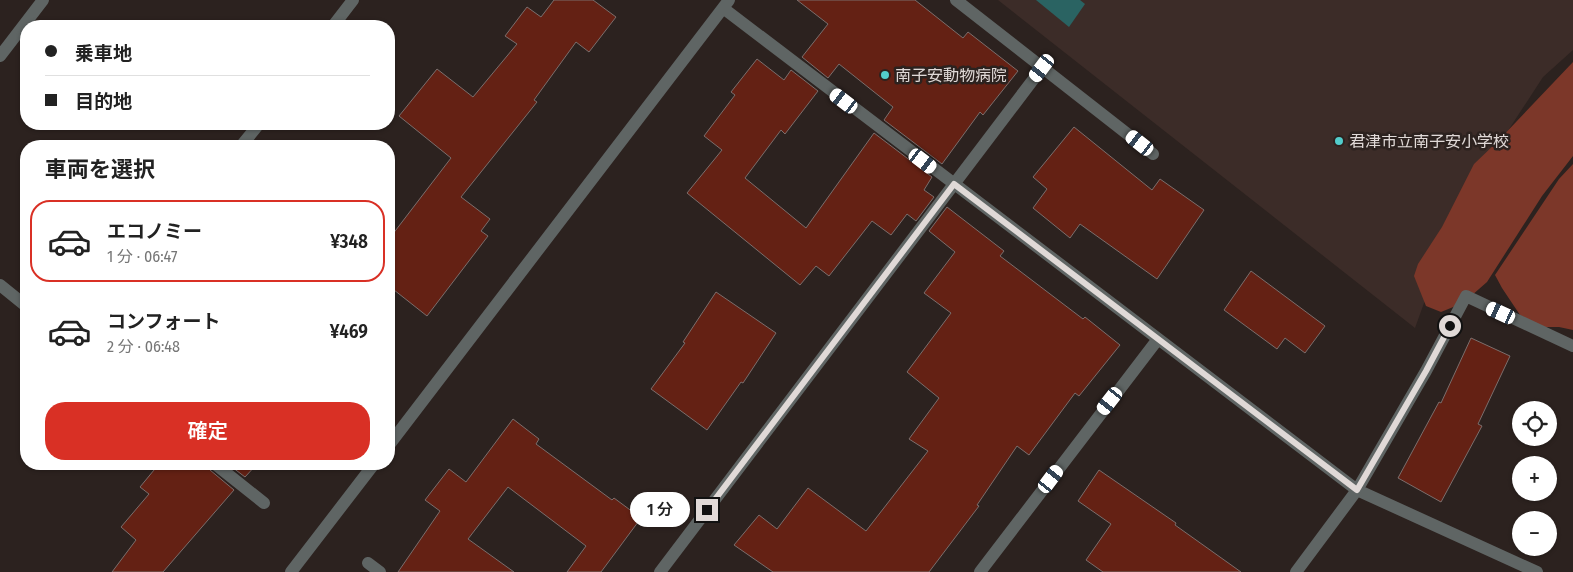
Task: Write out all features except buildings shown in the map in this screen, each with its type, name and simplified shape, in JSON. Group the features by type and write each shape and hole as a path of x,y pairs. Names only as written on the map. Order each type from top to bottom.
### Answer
{"street":[{"path":"28,20 43,0"},
{"path":"338,20 354,0"},
{"path":"956,0 1153,154"},
{"path":"395,437 726,4 954,184 1357,490 1537,572"},
{"path":"0,56 20,30"},
{"path":"660,572 1042,68"},
{"path":"246,140 254,130"},
{"path":"0,285 20,301"},
{"path":"1296,572 1357,490 1426,371 1466,296 1573,346"},
{"path":"980,572 1158,339"},
{"path":"223,470 264,503"},
{"path":"291,572 369,470"},
{"path":"368,563 380,572"}],"shaded area":[{"name":"君津市立南子安小学校","path":"998,0 1573,0 1573,50 1543,77 1459,206 1415,328"},
{"path":"1573,62 1573,156 1542,196 1487,282 1463,303 1441,312 1426,306 1414,276 1418,264 1442,227 1474,164"},
{"path":"1573,164 1573,330 1559,327 1542,327 1520,315 1495,275 1559,179"}],"water":[{"path":"1036,0 1080,0 1085,4 1069,27"}],"place":[{"name":"南子安動物病院","path":"885,75"},
{"name":"君津市立南子安小学校","path":"1339,141"}],"route":[{"path":"707,510 954,184 1357,490 1450,326"}]}
